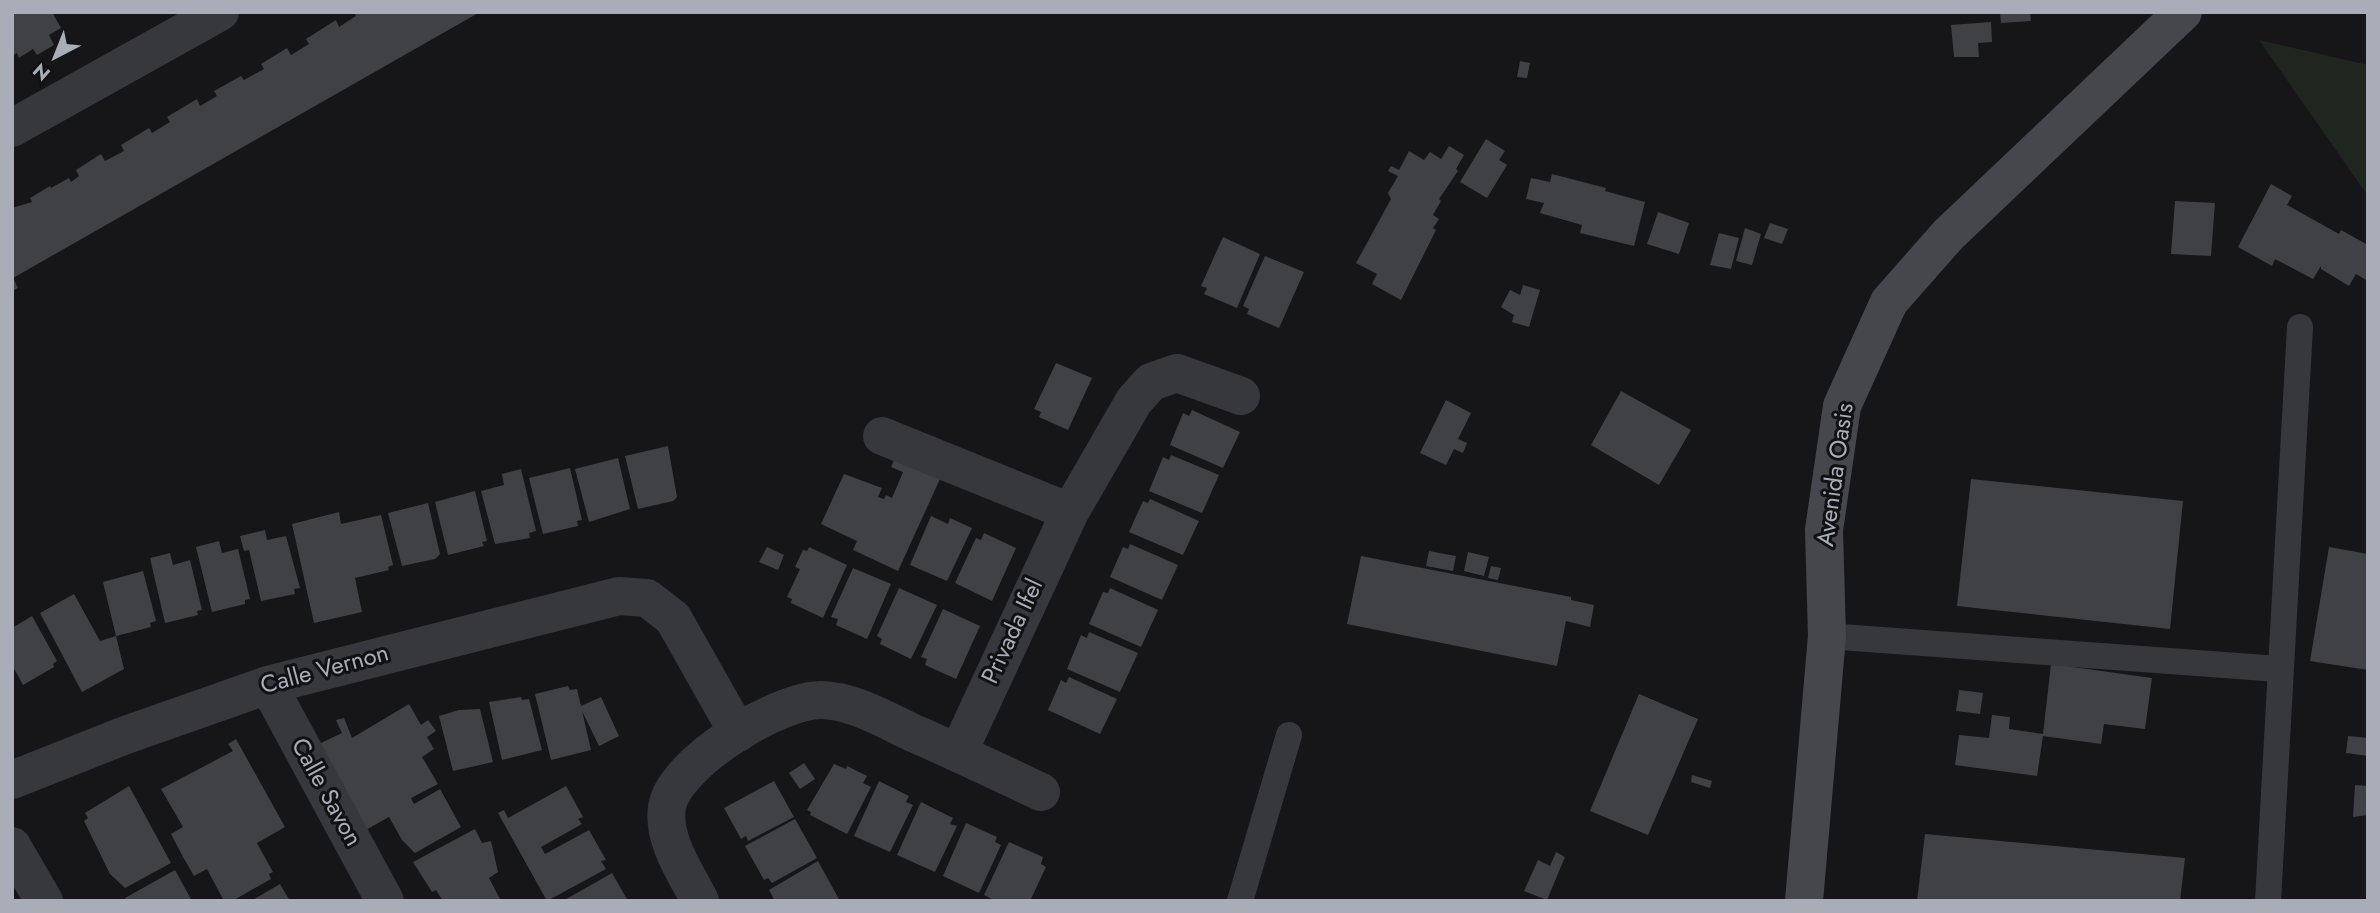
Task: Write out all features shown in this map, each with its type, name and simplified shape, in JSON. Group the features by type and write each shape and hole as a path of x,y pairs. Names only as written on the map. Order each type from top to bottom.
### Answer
{"main road":[{"name":"Avenida Oasis","path":"1804,901 1827,636 1824,530 1842,407 1889,302 1948,235 2183,12"}],"street":[{"path":"12,128 220,12"},
{"name":"Privada Ifel","path":"958,753 1070,512 1134,401 1151,382 1177,373 1241,396"},
{"path":"882,436 1070,512"},
{"name":"Calle Vernon","path":"12,780 122,736 268,685 619,596 647,598 673,618 738,733"},
{"name":"Calle Savon","path":"268,685 385,901"},
{"path":"700,901 674,851 667,825 667,806 693,764 738,733 791,706 821,700 860,709 1041,792"},
{"path":"12,846 44,901"}],"lane":[{"path":"2268,901 2300,327"},
{"path":"1827,636 2279,669"},
{"path":"1240,901 1289,736"}],"shaded area":[{"path":"2259,40 2368,65 2368,196"}],"building":[{"path":"12,12 52,12 61,28 49,35 54,45 37,55 33,49 19,58 17,53 12,56"},
{"path":"354,12 480,12 13,278 18,288 12,291 12,208 32,202 30,198 50,186 51,188 69,178 71,182 79,176 76,170 101,154 105,161 124,151 121,145 149,128 152,133 170,122 167,117 197,99 200,106 217,96 214,91 241,76 244,80 264,69 261,64 287,48 291,55 309,44 306,39 336,20 339,27 356,16"},
{"path":"2000,12 2030,12 2031,21 2001,23"},
{"path":"1991,22 1992,42 1978,43 1979,57 1954,57 1951,25"},
{"path":"1520,61 1530,63 1527,78 1517,77"},
{"path":"1486,139 1505,151 1499,160 1507,165 1487,198 1460,182"},
{"path":"1449,146 1464,155 1456,169 1458,171 1439,199 1441,201 1433,215 1439,219 1433,228 1436,230 1401,300 1372,284 1377,274 1356,263 1391,199 1388,193 1398,176 1388,171 1391,166 1399,170 1409,151 1424,160 1430,152 1441,159"},
{"path":"1552,174 1606,188 1605,191 1645,202 1634,246 1580,233 1582,225 1540,213 1544,203 1526,199 1531,178 1550,182"},
{"path":"2271,184 2292,196 2287,205 2339,234 2341,230 2368,245 2368,281 2356,274 2349,286 2321,269 2321,266 2313,279 2275,259 2272,266 2238,247"},
{"path":"2175,201 2215,203 2211,256 2171,254"},
{"path":"1658,212 1689,223 1679,254 1647,244"},
{"path":"1770,223 1788,229 1782,244 1764,238"},
{"path":"1745,228 1761,234 1752,265 1736,261"},
{"path":"1719,233 1739,238 1731,269 1710,265"},
{"path":"1223,237 1260,254 1237,308 1204,294 1207,288 1201,286"},
{"path":"1265,256 1304,272 1279,328 1247,314 1249,309 1243,306"},
{"path":"1523,285 1540,290 1529,327 1512,322 1514,315 1501,307 1510,290 1520,295"},
{"path":"1056,363 1092,378 1068,430 1039,417 1041,412 1034,409"},
{"path":"1621,391 1691,430 1659,485 1591,445"},
{"path":"1446,400 1471,413 1458,439 1467,443 1463,453 1454,449 1446,465 1420,453"},
{"path":"1192,410 1240,432 1223,468 1170,445 1183,413 1189,416"},
{"path":"668,446 677,497 673,501 638,509 625,456"},
{"path":"1171,455 1219,475 1202,513 1149,491 1163,457 1169,460"},
{"path":"618,458 630,509 589,522 575,469"},
{"path":"895,458 940,479 898,571 853,550 857,541 821,524 844,474 882,488 878,497 884,499 886,495 892,498 903,472 891,467"},
{"path":"570,468 582,520 577,521 578,526 543,534 529,478"},
{"path":"521,469 536,531 529,533 530,538 495,544 481,491 504,485 502,474"},
{"path":"1971,479 2183,501 2170,629 1957,606"},
{"path":"475,491 487,541 482,542 484,546 448,555 435,502"},
{"path":"1150,499 1199,521 1183,555 1129,532 1143,501 1148,503"},
{"path":"428,503 440,554 435,559 402,566 388,513"},
{"path":"339,512 341,524 381,515 393,565 388,567 389,570 355,578 362,612 314,623 292,524"},
{"path":"931,516 948,524 950,518 972,528 947,581 910,565"},
{"path":"265,530 267,540 286,536 300,588 294,589 295,594 261,601 249,550 244,551 240,536"},
{"path":"984,533 1016,548 992,601 955,583 976,538 981,540"},
{"path":"219,541 222,553 238,549 250,599 245,600 245,604 212,612 196,547"},
{"path":"1130,544 1178,565 1162,600 1110,577 1123,547 1128,549"},
{"path":"767,547 784,555 778,570 759,562"},
{"path":"809,547 847,565 823,618 791,603 792,599 787,597 800,569 795,567 803,550 807,551"},
{"path":"2329,547 2368,554 2368,670 2310,661"},
{"path":"1429,551 1456,556 1453,571 1426,566"},
{"path":"1468,552 1489,557 1484,576 1464,571"},
{"path":"170,553 173,565 190,560 202,610 197,611 198,615 165,623 150,558"},
{"path":"1361,556 1571,597 1571,600 1594,605 1590,627 1566,621 1557,666 1347,624"},
{"path":"1491,566 1501,568 1498,580 1488,578"},
{"path":"853,568 891,584 867,639 836,625 838,619 831,617"},
{"path":"143,571 156,621 150,623 151,627 116,636 103,582"},
{"path":"899,588 937,605 911,659 880,644 882,639 877,636"},
{"path":"1110,588 1158,610 1141,647 1089,624 1103,592 1108,593"},
{"path":"74,594 100,641 116,636 124,669 82,692 40,613"},
{"path":"943,609 980,626 956,679 925,665 927,659 921,657"},
{"path":"32,616 57,661 53,664 54,667 23,685 12,665 12,628"},
{"path":"1089,632 1138,653 1120,692 1067,669 1081,635 1087,638"},
{"path":"2051,664 2152,678 2145,729 2104,724 2101,744 2043,736 2037,776 1955,765 1959,735 1989,738 1992,715 2010,717 2009,729 2043,734"},
{"path":"1069,677 1117,699 1100,734 1048,710 1061,680 1066,683"},
{"path":"568,686 570,690 577,689 581,706 601,697 619,736 599,746 582,711 591,750 551,760 535,694"},
{"path":"1959,690 1983,693 1980,714 1956,711"},
{"path":"1639,694 1698,719 1648,835 1590,811"},
{"path":"521,697 522,700 529,699 542,750 502,760 489,702"},
{"path":"409,704 421,725 428,720 436,731 427,737 434,749 422,757 438,784 411,798 414,804 440,789 461,827 415,853 402,840 389,817 362,832 315,746 342,733 336,720 344,718 352,738"},
{"path":"480,709 493,762 453,771 439,716 459,710"},
{"path":"2348,736 2368,738 2368,756 2346,753"},
{"path":"236,739 285,827 257,843 273,872 269,874 271,879 232,901 224,901 207,869 194,876 183,857 171,834 183,827 161,789 233,751 228,744"},
{"path":"804,763 815,779 800,789 789,773"},
{"path":"834,764 846,769 847,766 867,776 863,783 871,787 847,834 810,815 811,812 807,810"},
{"path":"1692,775 1712,781 1710,788 1691,782"},
{"path":"774,781 794,817 748,841 746,836 741,839 724,808"},
{"path":"879,781 909,796 906,802 913,805 890,852 854,836"},
{"path":"2355,785 2368,786 2368,815 2353,817"},
{"path":"129,786 171,863 125,888 110,874 84,821 88,818 85,813"},
{"path":"566,786 583,817 578,819 582,824 541,847 545,854 589,830 606,860 601,861 606,869 547,901 498,813 504,810 508,818"},
{"path":"921,802 953,818 950,824 957,826 935,872 897,855"},
{"path":"795,819 817,858 772,883 768,878 764,880 745,846"},
{"path":"966,823 997,837 995,842 1001,845 979,893 943,876"},
{"path":"475,829 482,843 491,841 498,872 489,878 501,901 443,901 436,890 432,892 413,862"},
{"path":"1925,834 2185,858 2180,901 1917,901"},
{"path":"1009,842 1043,857 1041,864 1046,867 1030,901 996,901 984,895"},
{"path":"1556,852 1565,857 1547,900 1524,891 1538,860 1550,866"},
{"path":"818,861 840,901 775,901 769,890"},
{"path":"175,870 192,901 126,901 125,898"},
{"path":"612,873 628,901 563,901"},
{"path":"280,884 290,901 251,901"}]}
